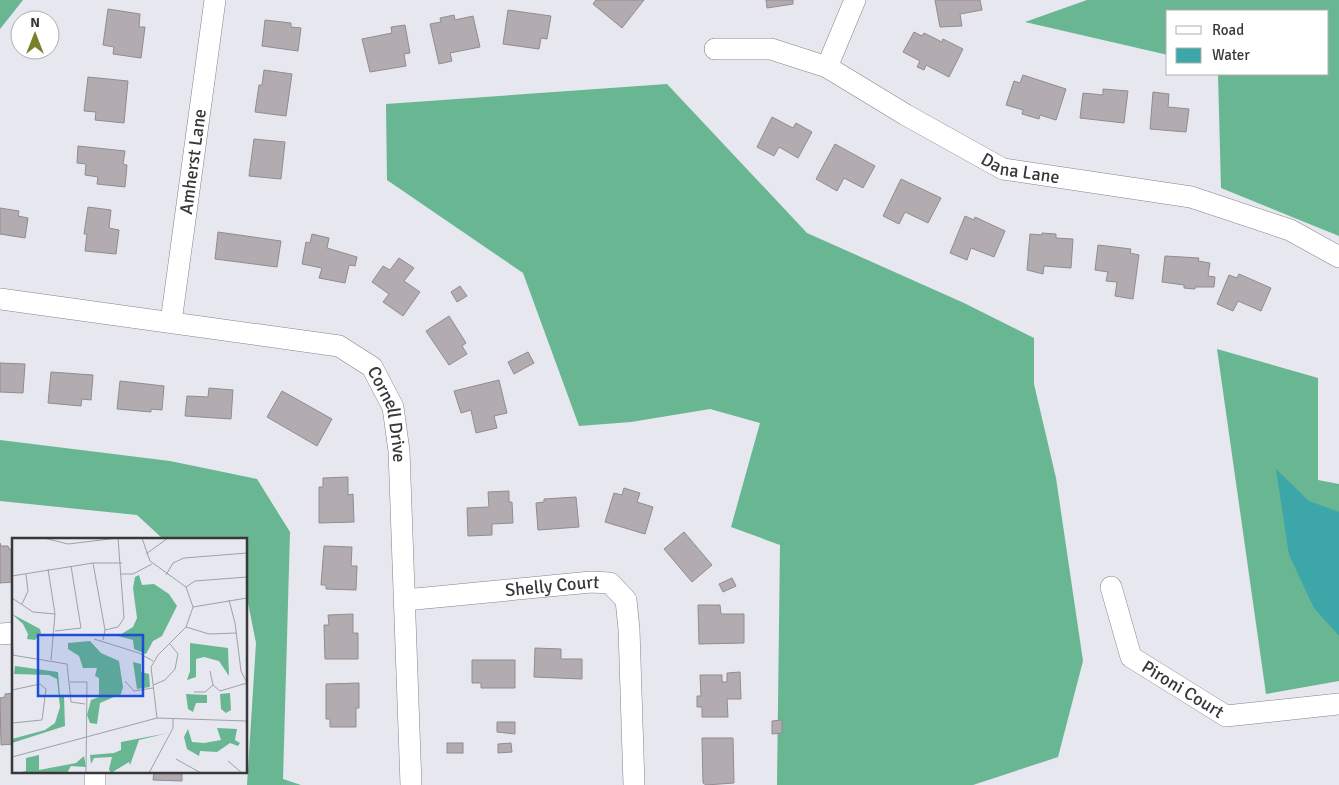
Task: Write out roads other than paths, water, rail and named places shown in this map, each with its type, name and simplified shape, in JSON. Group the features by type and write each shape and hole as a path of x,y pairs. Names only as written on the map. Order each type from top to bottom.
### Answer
{"street":[{"name":"Amherst Lane","path":"171,322 216,0"},
{"path":"827,67 855,0"},
{"name":"Dana Lane","path":"715,49 771,49 827,67 906,116 1002,169 1191,197 1290,230 1339,257"},
{"name":"Cornell Drive","path":"0,299 339,346 372,367 393,407 399,451 411,785"},
{"name":"Shelly Court","path":"405,600 591,582 610,583 626,600 629,629 634,785"},
{"name":"Pironi Court","path":"1111,587 1131,657 1226,716 1339,704"},
{"path":"95,772 95,785"}],"water":[{"path":"1276,469 1309,501 1339,512 1339,636 1314,608 1289,555"}]}
